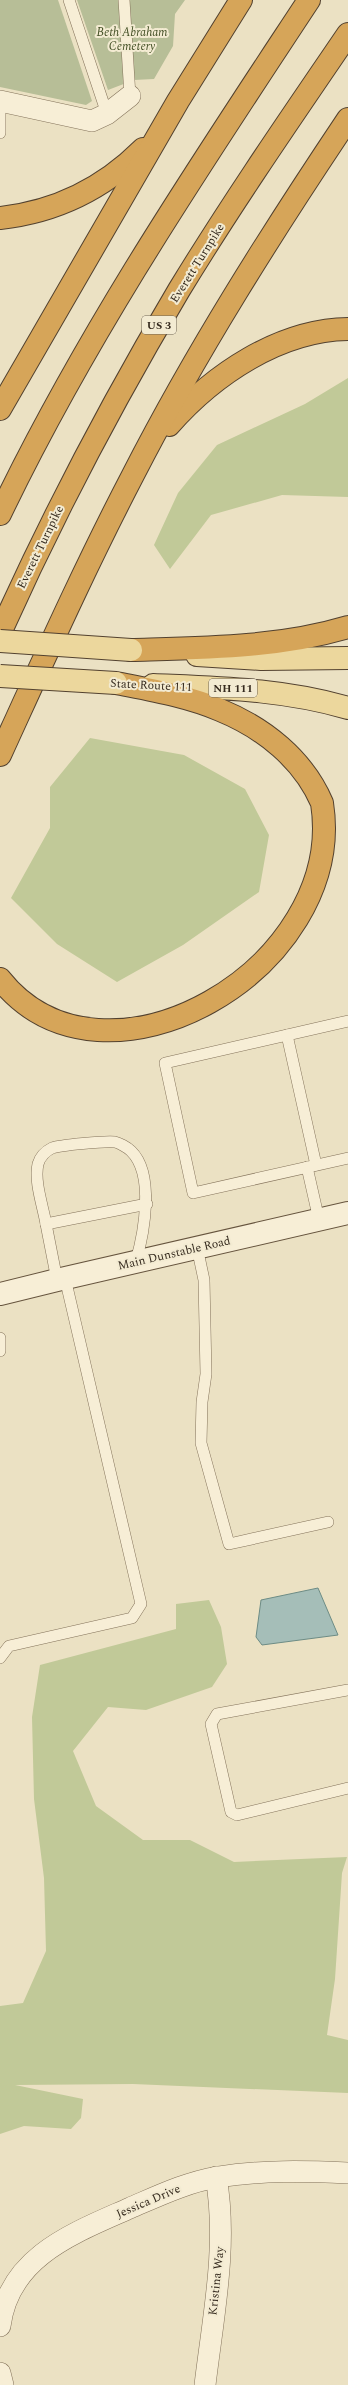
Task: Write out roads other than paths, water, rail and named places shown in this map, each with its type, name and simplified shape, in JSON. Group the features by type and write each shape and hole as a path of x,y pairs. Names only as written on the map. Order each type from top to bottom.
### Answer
{"highway":[{"path":"0,409 178,101 241,0"},
{"path":"0,514 69,381 138,263 309,0"},
{"name":"Everett Turnpike","path":"0,633 79,470 145,349 216,231 348,34"},
{"path":"0,218 43,211 65,203 104,182 143,149 178,101"},
{"path":"0,755 72,597 133,475 182,384 234,297 348,119"},
{"path":"133,475 157,439 180,412 202,391 228,372 282,343 321,332 348,329"},
{"path":"131,650 248,645 317,636 348,627"},
{"path":"0,979 31,1008 49,1018 71,1026 106,1030 133,1029 162,1024 218,1005 265,977 300,944 313,925 322,905 330,873 330,831 324,809 315,788 295,761 268,736 222,710 180,696 116,683"},
{"path":"0,773 16,721"}],"main road":[{"path":"0,641 261,659 348,658"},
{"name":"State Route 111","path":"0,676 259,690 310,698 348,708"}],"street":[{"path":"0,101 92,121 107,114 130,96"},
{"name":"Main Dunstable Road","path":"0,1294 136,1261 348,1214"},
{"name":"Jessica Drive","path":"0,2326 6,2304 14,2287 38,2256 53,2244 70,2234 162,2194 216,2177 263,2171 348,2173"},
{"name":"Kristina Way","path":"205,2385 220,2248 221,2210 216,2177"},
{"path":"0,2373 3,2385"}],"lane":[{"path":"69,0 107,114"},
{"path":"124,0 130,96"},
{"path":"0,109 0,133"},
{"path":"348,1021 165,1063 193,1193 348,1158"},
{"path":"287,1035 312,1166 319,1220"},
{"path":"0,1658 9,1646 132,1618 141,1604 61,1279 46,1224 38,1176 38,1163 43,1155 52,1148 104,1142 116,1142 130,1150 138,1160 147,1204 144,1235 136,1261"},
{"path":"46,1224 147,1204"},
{"path":"197,1247 204,1288 206,1374 202,1402 201,1444 229,1544 328,1522"},
{"path":"0,1338 0,1351"},
{"path":"348,1690 217,1714 212,1724 231,1812 237,1815 348,1788"}],"water":[{"path":"318,1588 338,1635 262,1645 256,1637 261,1600"}],"park label":[{"name":"Beth Abraham Cemetery","path":"132,39"}]}
